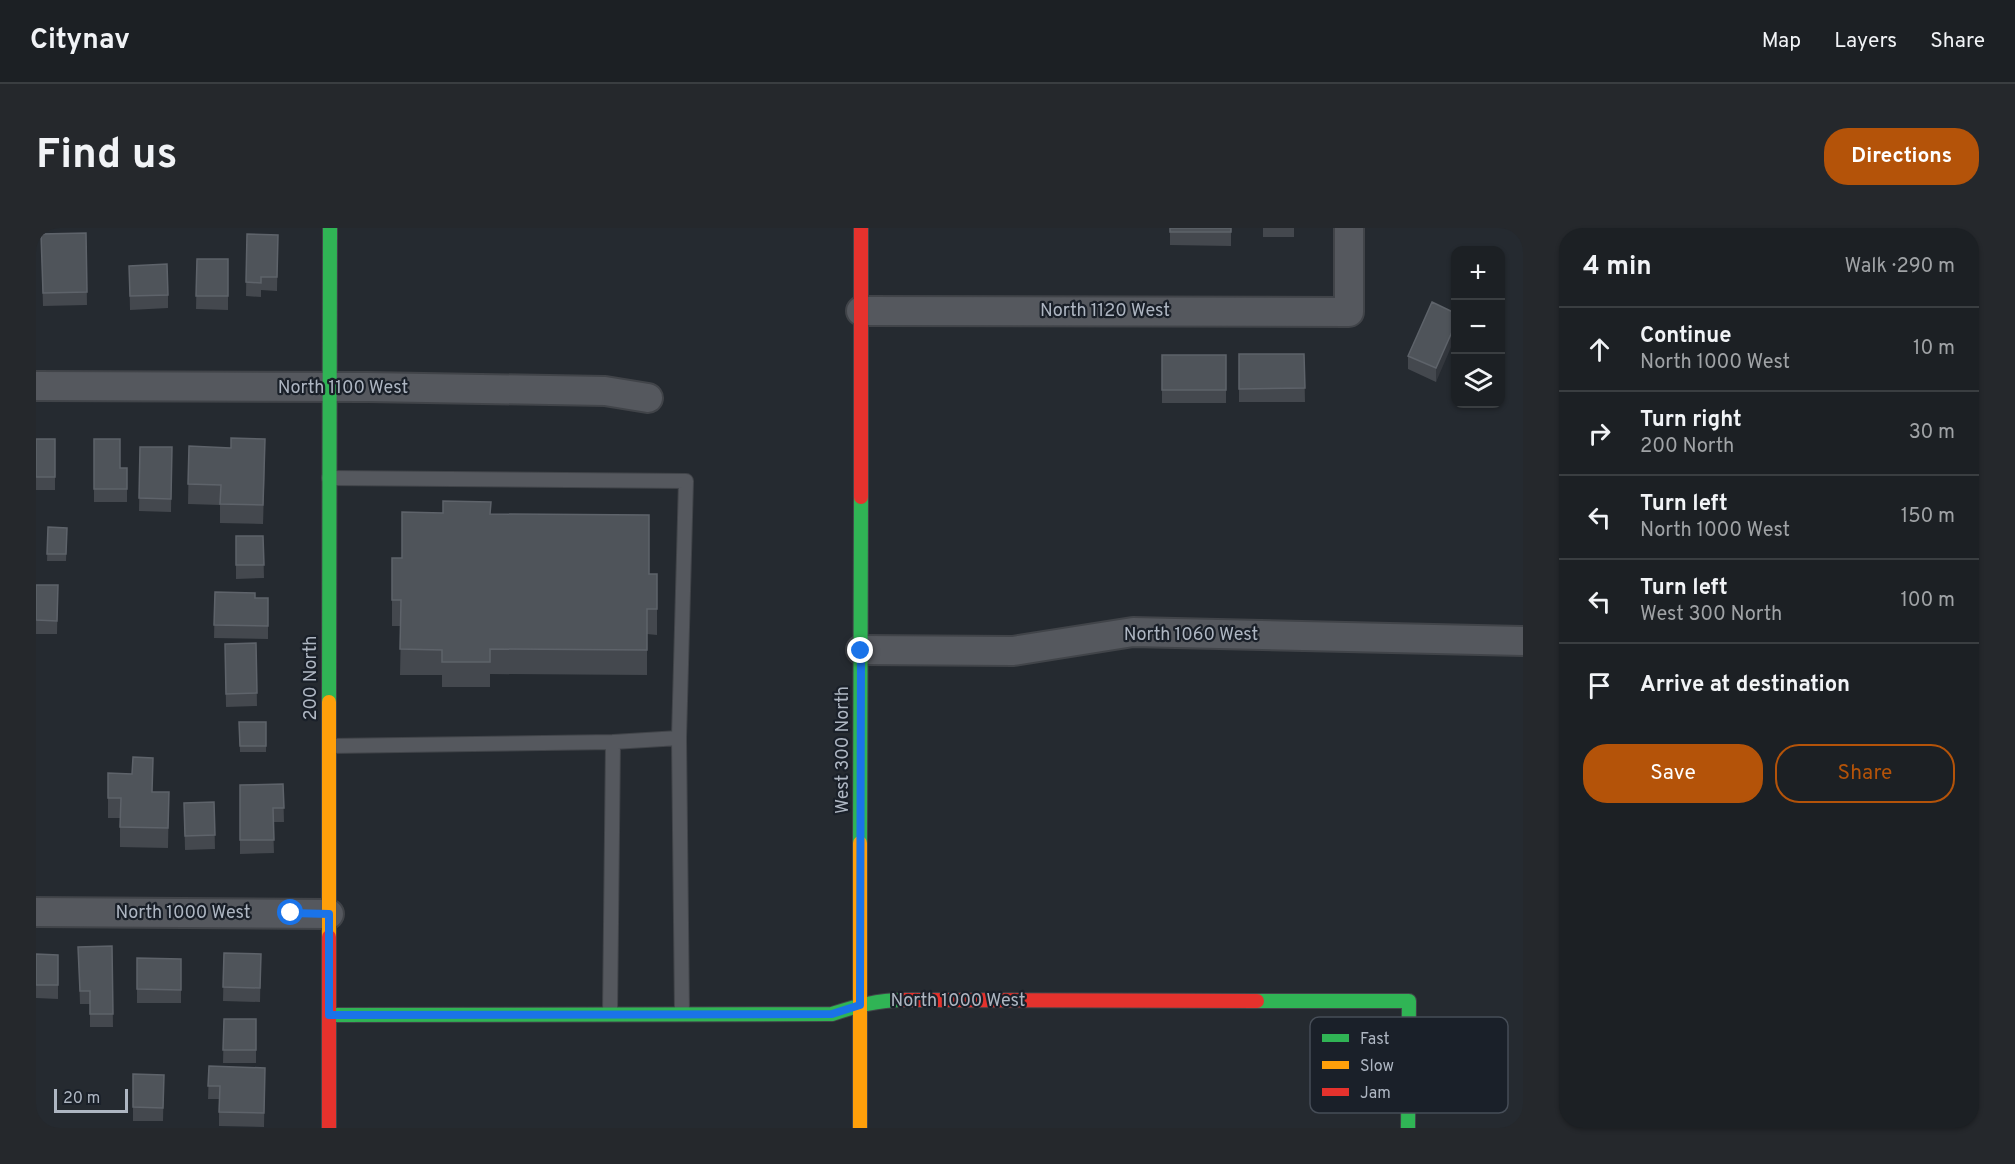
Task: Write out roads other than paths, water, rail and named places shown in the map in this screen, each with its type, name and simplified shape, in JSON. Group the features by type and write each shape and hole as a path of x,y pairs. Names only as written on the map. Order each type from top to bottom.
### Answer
{"street":[{"name":"200 North","path":"329,1128 330,228"},
{"name":"West 300 North","path":"860,1128 861,228"},
{"name":"North 1120 West","path":"861,311 1348,312 1349,228"},
{"name":"North 1100 West","path":"36,386 605,391 648,398"},
{"name":"North 1060 West","path":"861,651 1013,651 1133,633 1523,641"},
{"name":"North 1000 West","path":"36,912 329,914"},
{"name":"North 1000 West","path":"329,1015 832,1014 860,1005 887,1000 1409,1001 1409,1017"},
{"name":"North 1000 West","path":"1408,1113 1408,1128"}],"lane":[{"path":"329,478 686,481 679,738 682,1014"},
{"path":"328,746 613,742 679,738"},
{"path":"610,1014 613,742"}]}
